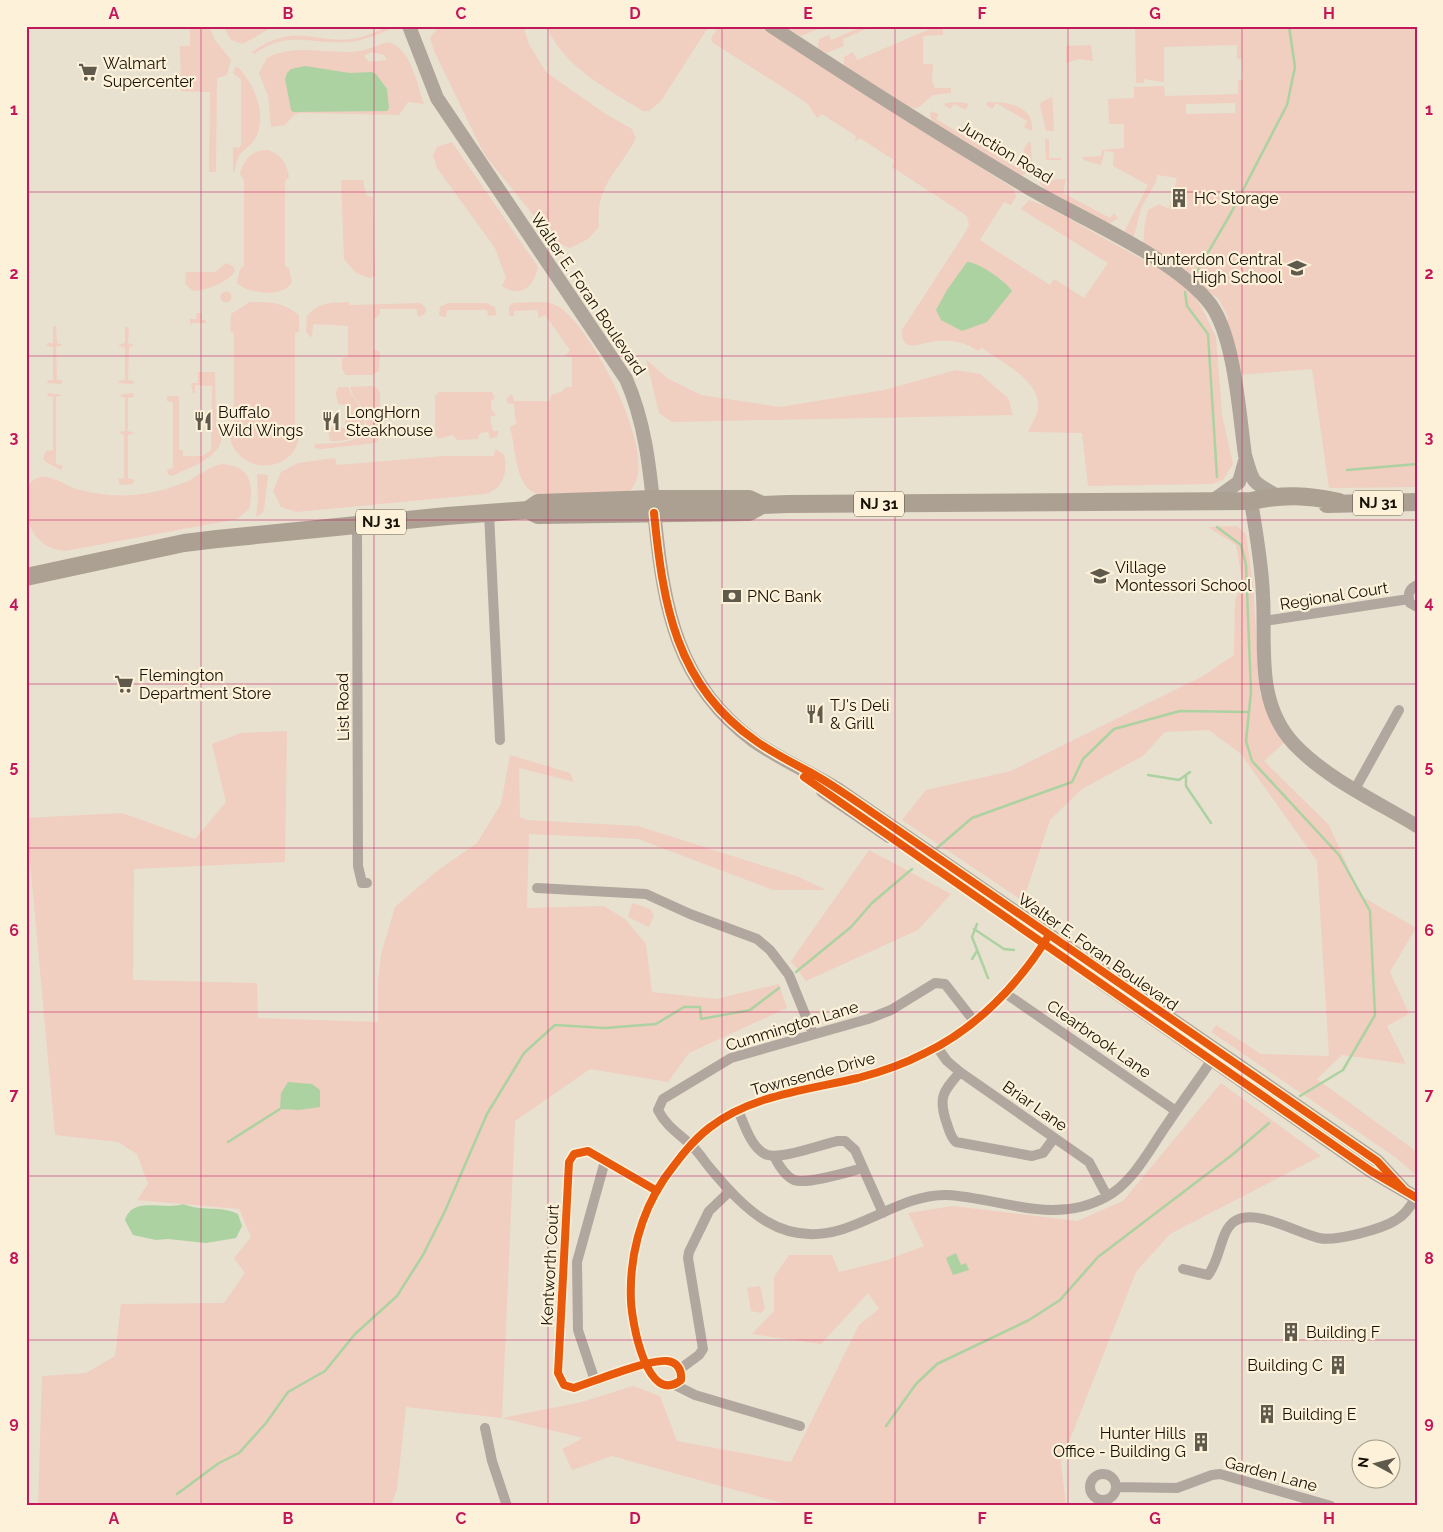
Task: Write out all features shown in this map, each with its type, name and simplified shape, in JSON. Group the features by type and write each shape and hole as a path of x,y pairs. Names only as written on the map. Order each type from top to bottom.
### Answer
{"highway":[{"name":"NJ 31","path":"1251,502 1276,495 1315,496 1340,502"},
{"name":"NJ 31","path":"26,577 184,543 357,524 528,510 538,503 654,506 750,499 762,505 1251,502 1272,507 1340,502 1417,502"}],"street":[{"name":"Walter E. Foran Boulevard","path":"408,26 437,98 626,379 641,420 654,506 663,590 672,626 685,658 699,683 724,713 754,740 815,785 1047,939 1214,1056 1371,1171 1417,1198"},
{"name":"Junction Road","path":"771,26 1028,188 1168,266 1198,291 1216,314 1232,365 1245,455"},
{"path":"1245,455 1255,484 1276,495"},
{"path":"1211,502 1239,482 1244,469 1245,455"},
{"path":"1251,502 1261,568 1265,682 1272,710 1278,722 1290,740 1303,752 1355,789 1417,826"},
{"path":"489,513 500,740"},
{"name":"List Road","path":"357,524 358,866 359,878 362,883 367,883"},
{"path":"1417,585 1409,592 1409,599 1417,607"},
{"name":"Regional Court","path":"1264,622 1409,599"},
{"path":"1355,789 1399,710"},
{"path":"537,888 646,894 690,914 757,939 770,950 789,975 813,1034"},
{"name":"Townsende Drive","path":"800,1426 695,1395 675,1385 663,1386 652,1378 636,1336 630,1286 635,1249 642,1222 657,1191 691,1144 714,1124 738,1110 777,1096 876,1072 937,1047 974,1021 1005,993 1047,939"},
{"name":"Cummington Lane","path":"974,1021 945,984 935,983 883,1014 731,1058 663,1099 658,1110 663,1121 691,1144 730,1190 761,1219 778,1228 795,1233 814,1234 831,1232 922,1198 938,1195 1052,1211 1078,1208 1107,1196 1129,1178 1214,1056"},
{"name":"Clearbrook Lane","path":"1005,993 1176,1111"},
{"name":"Briar Lane","path":"937,1047 946,1061 960,1072 1089,1162 1107,1196"},
{"path":"960,1072 946,1089 941,1101 950,1135 956,1142 1032,1156 1043,1153 1054,1138"},
{"path":"738,1110 757,1147 765,1154 774,1156 838,1141 846,1142 856,1150 883,1213"},
{"name":"Kentworth Court","path":"646,1364 574,1388 564,1385 558,1373 570,1162 574,1154 588,1151 657,1191"},
{"path":"774,1156 782,1169 793,1180 806,1181 863,1168"},
{"path":"595,1381 578,1330 577,1262 605,1161"},
{"path":"680,1369 699,1355 703,1349 689,1252 709,1211 730,1190"},
{"path":"1183,1269 1208,1275 1216,1265 1225,1232 1234,1222 1246,1217 1257,1218 1318,1238 1331,1239 1390,1223 1404,1215 1417,1198"},
{"path":"646,1364 667,1361 676,1364 680,1369 681,1380 675,1385"},
{"path":"485,1428 492,1461 507,1506"},
{"name":"Garden Lane","path":"1117,1487 1177,1488 1212,1475 1220,1474 1331,1506"}],"shaded area":[{"path":"190,26 209,26 215,40 231,60 227,75 217,78 216,172 209,172 210,92 181,91 180,46 190,46"},
{"path":"223,26 279,26 269,29 243,44 231,40"},
{"path":"439,26 523,26 529,44 546,72 604,113 632,129 636,138 604,189 599,212 599,227 588,239 570,248 555,242 484,154 434,51 430,38"},
{"path":"546,26 709,26 661,101 649,111 643,111 601,85 575,65 554,41"},
{"path":"719,26 759,26 1014,189 1016,197 1011,205 1004,202 980,240 1050,285 1054,279 1084,298 1108,263 1021,209 1029,200 1046,206 1167,273 1192,293 1201,306 1216,337 1222,415 1233,464 1223,480 1212,484 1088,486 1082,433 1028,432 1038,410 1038,400 1034,390 1009,366 982,348 978,351 959,343 947,341 916,345 906,344 902,338 902,330 963,236 969,225 967,216 892,167 894,160 860,138 855,142 856,136 822,114 817,118 807,103 712,42 711,38"},
{"path":"798,26 816,26 818,29 801,36 789,30"},
{"path":"864,26 873,26 843,39 844,46 827,53 818,48 819,39 829,35 831,40"},
{"path":"937,26 943,26 943,35 923,36 923,64 933,64 932,80 935,88 951,88 951,93 933,95 918,108 909,107 844,65 844,57 853,52 857,60"},
{"name":"Hunterdon Central High School","path":"1135,26 1417,26 1417,487 1329,488 1312,369 1237,375 1227,324 1228,317 1219,299 1143,244 1148,210 1159,204 1169,209 1177,178 1157,175 1156,182 1142,206 1134,236 1130,238 1123,234 1148,185 1113,166 1114,152 1105,151 1101,165 1083,160 1083,157 1101,156 1102,150 1124,148 1124,124 1109,124 1108,99 1134,98 1134,87 1164,86 1165,96 1238,94 1238,80 1243,80 1242,59 1237,59 1237,45 1164,47 1164,82 1144,79 1144,83 1136,83","holes":["1235,103 1235,113 1186,114 1186,104"]},
{"path":"387,27 389,30 353,41 289,40 266,46 254,54 252,52 282,37 306,36 343,40 362,37"},
{"path":"387,42 395,45 407,58 416,77 424,104 408,102 399,115 300,113 294,115 285,125 271,127 268,96 259,73 267,58 296,50 356,52","holes":["371,52 384,55 387,60 369,62 364,56"]},
{"path":"1091,45 1093,61 1079,59 1066,63 1066,46"},
{"path":"305,66 350,73 372,72 376,74 387,89 389,108 387,111 293,112 285,79 291,69"},
{"path":"235,67 239,68 250,83 258,101 260,119 256,137 239,155 233,173 233,147 239,148 241,145 241,79 233,74"},
{"path":"1052,89 1054,131 1046,131 1040,106 1041,102 1052,97"},
{"path":"961,102 969,104 965,110 954,104 950,109 944,105 946,103"},
{"path":"987,102 1010,104 1024,110 1031,122 1032,131 1024,127 1027,121 996,103 992,109 986,105"},
{"path":"931,111 939,114 936,119 1014,166 1017,161 1023,163 1028,155 1023,151 1028,142 1031,143 1032,170 1021,176 934,124 930,116"},
{"path":"1045,139 1049,139 1049,158 1061,158 1061,160 1046,160"},
{"path":"452,142 538,267 530,285 521,291 509,290 502,286 506,278 495,248 437,168 433,155 437,147"},
{"path":"268,150 277,154 283,160 289,177 285,181 285,266 289,269 292,282 282,290 266,293 249,290 237,283 240,269 244,266 244,180 240,174 246,160 253,153"},
{"path":"1048,172 1049,180 1066,179 1063,193 1110,218 1114,213 1118,218 1111,223 1106,222 1045,190 1040,183 1040,179"},
{"path":"341,180 363,180 366,195 373,197 375,276 370,278 356,273 344,259"},
{"path":"967,262 978,265 991,273 1012,291 987,322 962,331 941,320 936,310 947,290"},
{"path":"226,263 233,266 235,271 228,279 210,288 198,291 193,291 185,284 186,272 215,272"},
{"path":"224,292 228,292 231,297 230,301 224,302 221,299 221,295"},
{"path":"250,302 276,304 287,307 299,315 299,332 295,333 295,429 299,432 297,445 290,455 280,462 268,465 256,465 244,459 235,450 229,435 234,428 234,333 230,331 231,314"},
{"path":"348,302 350,305 420,303 426,308 426,312 420,317 417,315 417,309 380,309 380,314 374,319 374,349 380,352 379,371 373,375 346,375 342,369 342,358 348,357 348,326 313,324 312,337 306,331 307,316 316,308 326,304"},
{"path":"543,302 559,307 573,319 589,340 620,396 638,454 637,477 628,492 538,494 524,484 517,466 510,427 516,424 514,404 507,403 507,398 512,394 514,401 550,401 551,395 561,392 566,387 572,387 572,357 565,356 570,350 545,315 539,318 537,310 514,311 514,316 509,316 509,307 513,303"},
{"path":"448,303 486,303 495,307 496,315 488,316 487,310 447,310 446,317 439,316 440,307"},
{"path":"197,313 202,313 202,320 206,320 206,323 193,323 190,325 190,319 196,319"},
{"path":"53,326 56,326 57,343 63,345 56,347 57,380 62,380 62,384 47,383 48,380 53,380 53,347 46,346 48,343 53,343"},
{"path":"125,327 129,327 128,343 135,345 129,347 128,380 134,381 133,384 118,383 125,380 125,348 118,345 125,343"},
{"path":"646,359 667,378 701,395 780,407 884,390 956,370 980,374 1008,398 1013,415 672,422 659,413"},
{"path":"198,372 215,372 216,427 222,430 222,439 213,454 172,476 168,474 167,470 173,468 173,402 167,401 167,396 179,396 179,450 183,450 183,456 202,456 211,450 212,386 195,385 195,393 193,393 191,383 198,383"},
{"path":"372,386 377,388 380,393 379,439 375,443 321,449 314,448 315,444 343,442 360,437 365,431 366,422 362,408 350,387"},
{"path":"339,387 348,387 361,408 364,426 357,435 351,438 330,441 328,428 345,428 345,405 338,404 336,396 336,391"},
{"path":"439,392 492,392 495,398 491,401 491,409 496,415 490,417 493,431 498,431 498,436 490,439 488,432 480,433 478,439 457,440 453,435 438,439 435,433 435,396"},
{"path":"48,393 63,395 56,397 56,464 63,466 61,470 46,462 43,458 46,451 53,450 53,397 47,396"},
{"path":"133,393 134,397 128,398 128,431 135,433 128,435 128,478 135,480 132,484 120,485 118,479 124,478 124,435 118,432 125,431 125,398 118,395"},
{"path":"495,449 504,454 505,473 497,488 485,494 297,512 281,507 273,491 281,472 298,463 335,458 337,465 444,456 494,456"},
{"path":"222,464 239,468 245,473 250,484 249,509 237,519 65,551 47,546 40,541 28,519 26,510 27,490 31,482 37,478 52,478 76,489 93,493 130,495 150,493 169,488"},
{"path":"257,474 268,475 264,510 256,517 258,500"},
{"path":"1237,526 1246,534 1253,585 1260,694 1285,742 1264,761 1329,825 1361,896 1416,928 1390,972 1409,1014 1387,1026 1406,1064 1342,1055 1317,1079 1417,1152 1417,1176 1395,1157 1211,1032 1216,1025 1261,1054 1329,1056 1317,861 1241,754 1209,730 1165,732 1143,756 1082,789 1050,820 1023,901 902,820 926,790 1011,771 1203,676 1234,655 1235,599 1243,585 1236,545 1208,527"},
{"path":"287,731 285,862 134,869 133,980 257,983 258,1018 378,1022 378,982 381,955 395,907 437,871 477,843 501,804 510,755 570,773 574,782 519,768 520,817 527,820 638,826 799,877 826,890 773,890 638,839 529,834 527,908 604,906 625,919 646,944 652,992 716,999 779,984 787,1008 689,1053 668,1082 590,1069 515,1121 502,1418 406,1407 397,1489 391,1506 38,1506 42,1376 86,1373 115,1356 121,1304 224,1303 245,1273 234,1258 251,1237 239,1209 137,1200 148,1184 137,1154 118,1142 55,1135 26,818 122,813 195,839 226,802 212,744 241,733"},
{"path":"869,850 951,894 918,930 806,981 791,961"},
{"path":"632,903 650,909 654,915 649,927 628,917"},
{"path":"288,1082 312,1084 320,1090 320,1107 299,1110 280,1109 281,1093"},
{"path":"1221,1083 1321,1156 1170,1234 1136,1272 1061,1462 1066,1506 782,1506 782,1503 612,1456 572,1470 562,1449 583,1438 502,1418 582,1402 633,1386 660,1396 677,1441 791,1462 859,1325 879,1309 868,1293 821,1344 752,1334 774,1311 774,1277 789,1255 832,1255 839,1272 884,1261 924,1246 908,1213 953,1206 1077,1221 1123,1201"},
{"path":"183,1204 197,1208 231,1211 238,1214 242,1226 236,1238 206,1243 168,1239 156,1240 133,1235 125,1220 129,1212 142,1206 175,1206"},
{"path":"956,1253 961,1265 966,1263 969,1270 953,1275 946,1258"},
{"path":"760,1286 765,1309 761,1313 751,1311 747,1288"}],"waterway":[{"path":"1195,275 1231,213 1287,105 1295,67 1289,26"},
{"path":"1185,292 1187,306 1208,334 1217,477"},
{"path":"1347,470 1417,464"},
{"path":"1217,527 1241,545 1246,565 1251,692 1246,741 1252,761 1339,855 1370,911 1375,1015 1343,1070 1300,1096"},
{"path":"937,848 972,818 1072,782 1083,759 1114,729 1180,711 1249,712"},
{"path":"1148,775 1179,780 1190,772"},
{"path":"1186,776 1186,786 1211,823"},
{"path":"796,972 851,927 872,903 912,869"},
{"path":"977,924 972,937 988,978"},
{"path":"974,929 1004,949 1014,950"},
{"path":"972,959 977,951"},
{"path":"177,1494 219,1463 239,1453 266,1423 288,1392 325,1371 355,1334 397,1296 423,1255 445,1211 487,1114 524,1053 555,1025 605,1028 656,1024 684,1007 700,1007 701,1019 750,1010 779,988"},
{"path":"228,1142 280,1109"},
{"path":"886,1426 916,1384 937,1364 1029,1320 1060,1300 1098,1257 1232,1155 1269,1123"}],"cycle path":[{"path":"654,513 662,579 678,640 691,668 707,694 729,719 763,746 821,778 860,804 1377,1161 1403,1189"},
{"path":"804,777 1371,1171 1417,1198"},
{"path":"657,1191 588,1151 574,1154 569,1162 558,1373 564,1385 574,1388 608,1376 635,1367 647,1363 658,1361 667,1361 677,1365 681,1373 681,1380 669,1385 659,1382 651,1373 644,1359 638,1343 632,1312 632,1269 638,1237 648,1207 679,1158 702,1134 725,1117 761,1101 875,1073 909,1061 944,1043 979,1018 995,1003 1025,970 1049,935"}],"place":[{"name":"Walmart Supercenter","path":"88,72"},
{"name":"HC Storage","path":"1179,198"},
{"name":"Hunterdon Central High School","path":"1297,268"},
{"name":"Buffalo Wild Wings","path":"203,421"},
{"name":"LongHorn Steakhouse","path":"331,421"},
{"name":"Village Montessori School","path":"1100,576"},
{"name":"PNC Bank","path":"732,596"},
{"name":"Flemington Department Store","path":"124,684"},
{"name":"TJ's Deli & Grill","path":"815,714"},
{"name":"Building F","path":"1291,1332"},
{"name":"Building C","path":"1338,1365"},
{"name":"Building E","path":"1267,1414"},
{"name":"Hunter Hills Office - Building G","path":"1201,1442"}]}
